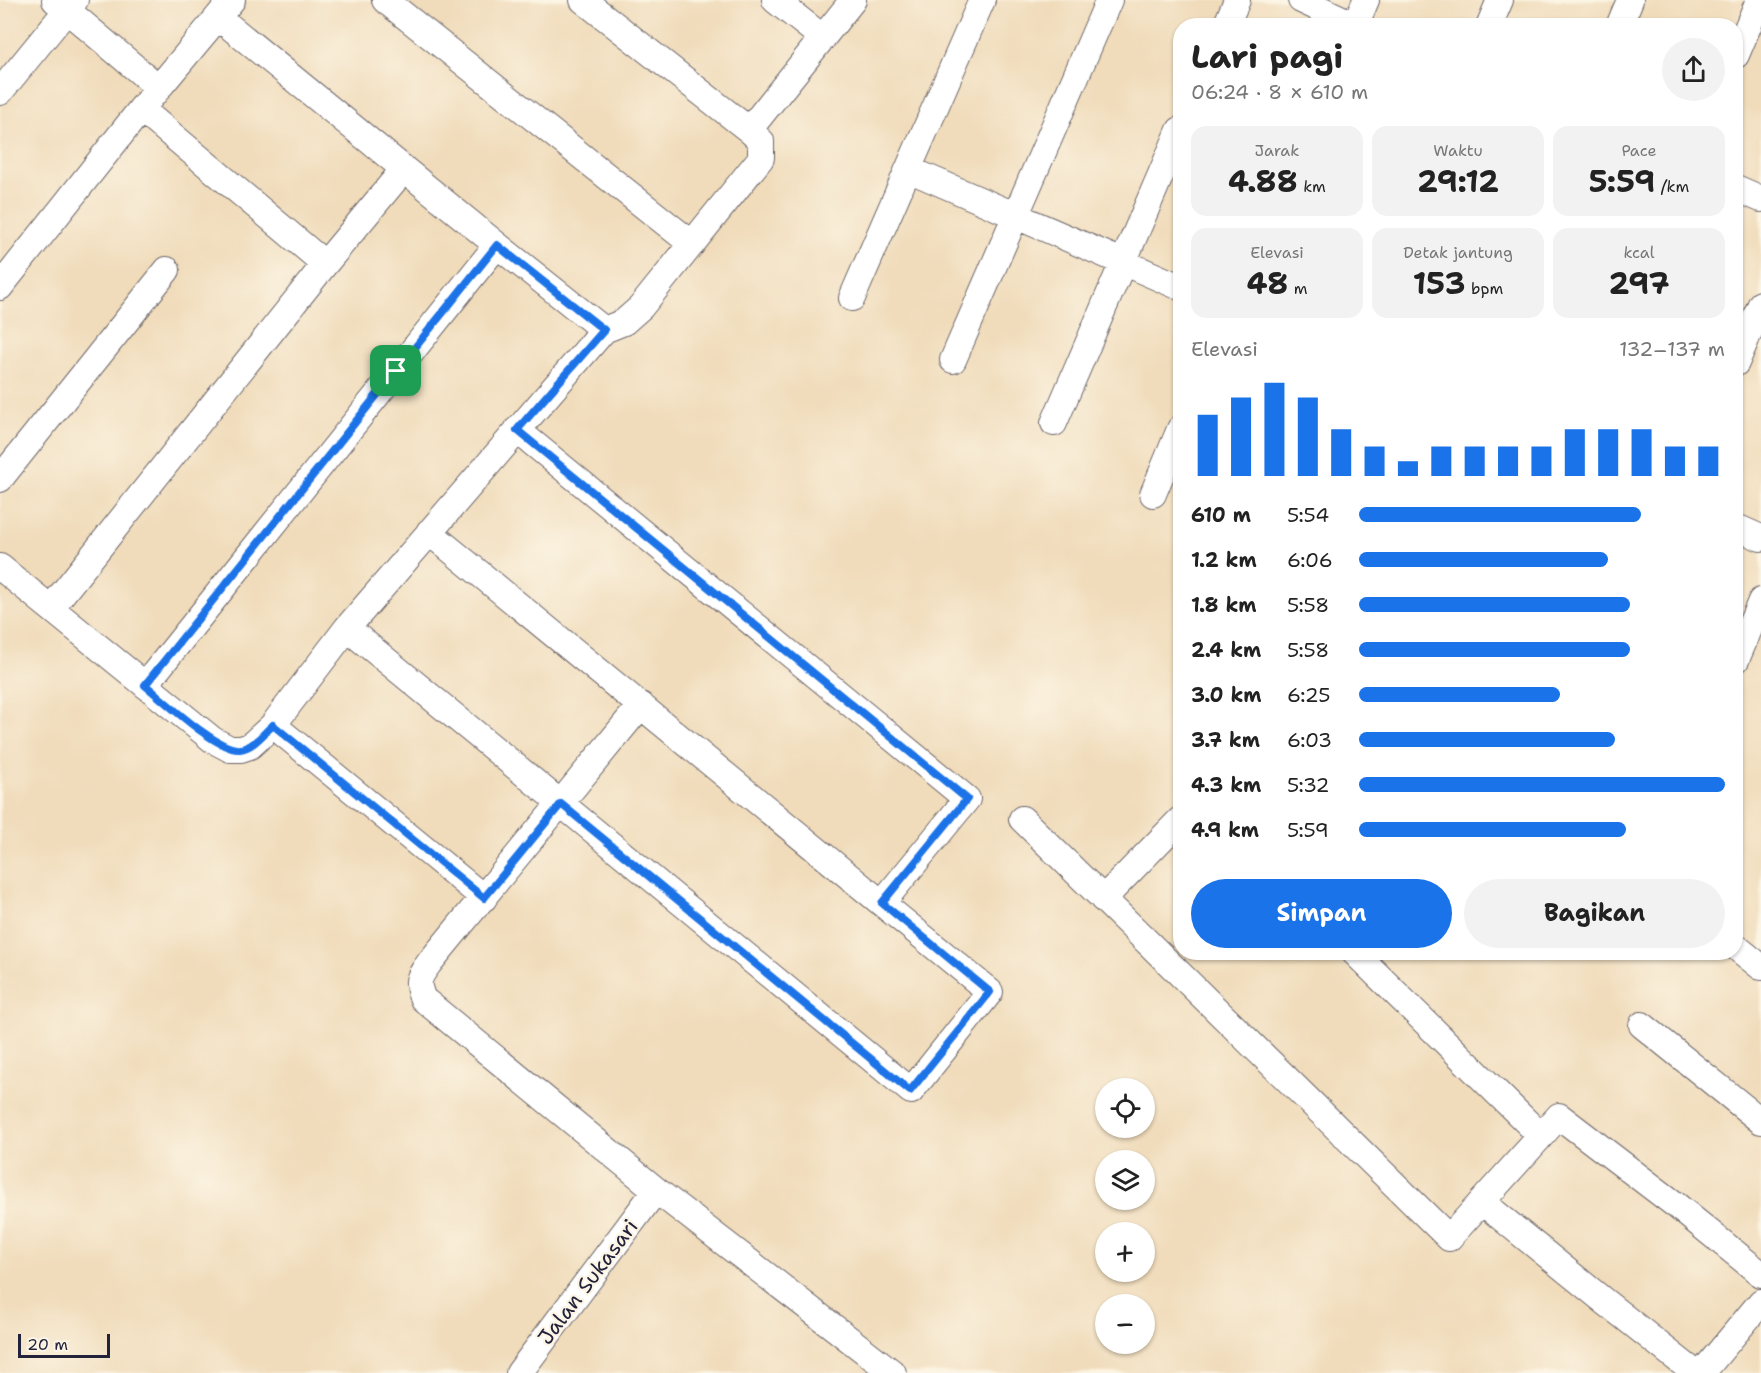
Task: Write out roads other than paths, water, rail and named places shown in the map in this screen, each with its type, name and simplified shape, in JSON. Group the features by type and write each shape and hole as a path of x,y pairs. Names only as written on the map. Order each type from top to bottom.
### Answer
{"street":[{"path":"385,0 692,244"},
{"path":"0,567 213,740 230,749 241,749 250,746 273,725 347,628 429,532 604,330 624,322 641,307 761,158 761,141 749,130 583,0"},
{"path":"776,0 823,38"},
{"path":"749,130 853,0"},
{"path":"852,298 982,0"},
{"path":"953,360 1109,0"},
{"path":"1229,18 1237,0"},
{"path":"1300,0 1340,18"},
{"path":"1359,18 1366,0"},
{"path":"1492,18 1500,0"},
{"path":"1622,18 1630,0"},
{"path":"1743,38 1759,0"},
{"path":"0,92 65,3 159,88"},
{"path":"0,287 141,109 225,8 404,169 604,330"},
{"path":"141,109 325,264"},
{"path":"1054,423 1173,146"},
{"path":"51,608 325,264 404,169"},
{"path":"908,169 1173,284"},
{"path":"1743,191 1761,199"},
{"path":"145,685 497,245"},
{"path":"0,479 167,270"},
{"path":"1743,346 1761,304"},
{"path":"517,430 967,799 882,903"},
{"path":"1152,494 1173,445"},
{"path":"1743,529 1761,538"},
{"path":"347,628 910,1091 990,992 429,532"},
{"path":"1743,644 1761,602"},
{"path":"641,705 418,978 418,988 423,999 656,1190 893,1373"},
{"path":"273,725 484,898"},
{"path":"1022,819 1449,1238 1559,1116 1677,1206 1761,1274"},
{"path":"1103,899 1173,827"},
{"path":"1743,953 1761,967"},
{"path":"1362,960 1541,1136"},
{"path":"1642,1024 1761,1121"},
{"name":"Jalan Sukasari","path":"519,1373 656,1190"},
{"path":"1482,1202 1695,1373"},
{"path":"1702,1373 1761,1302"}]}
